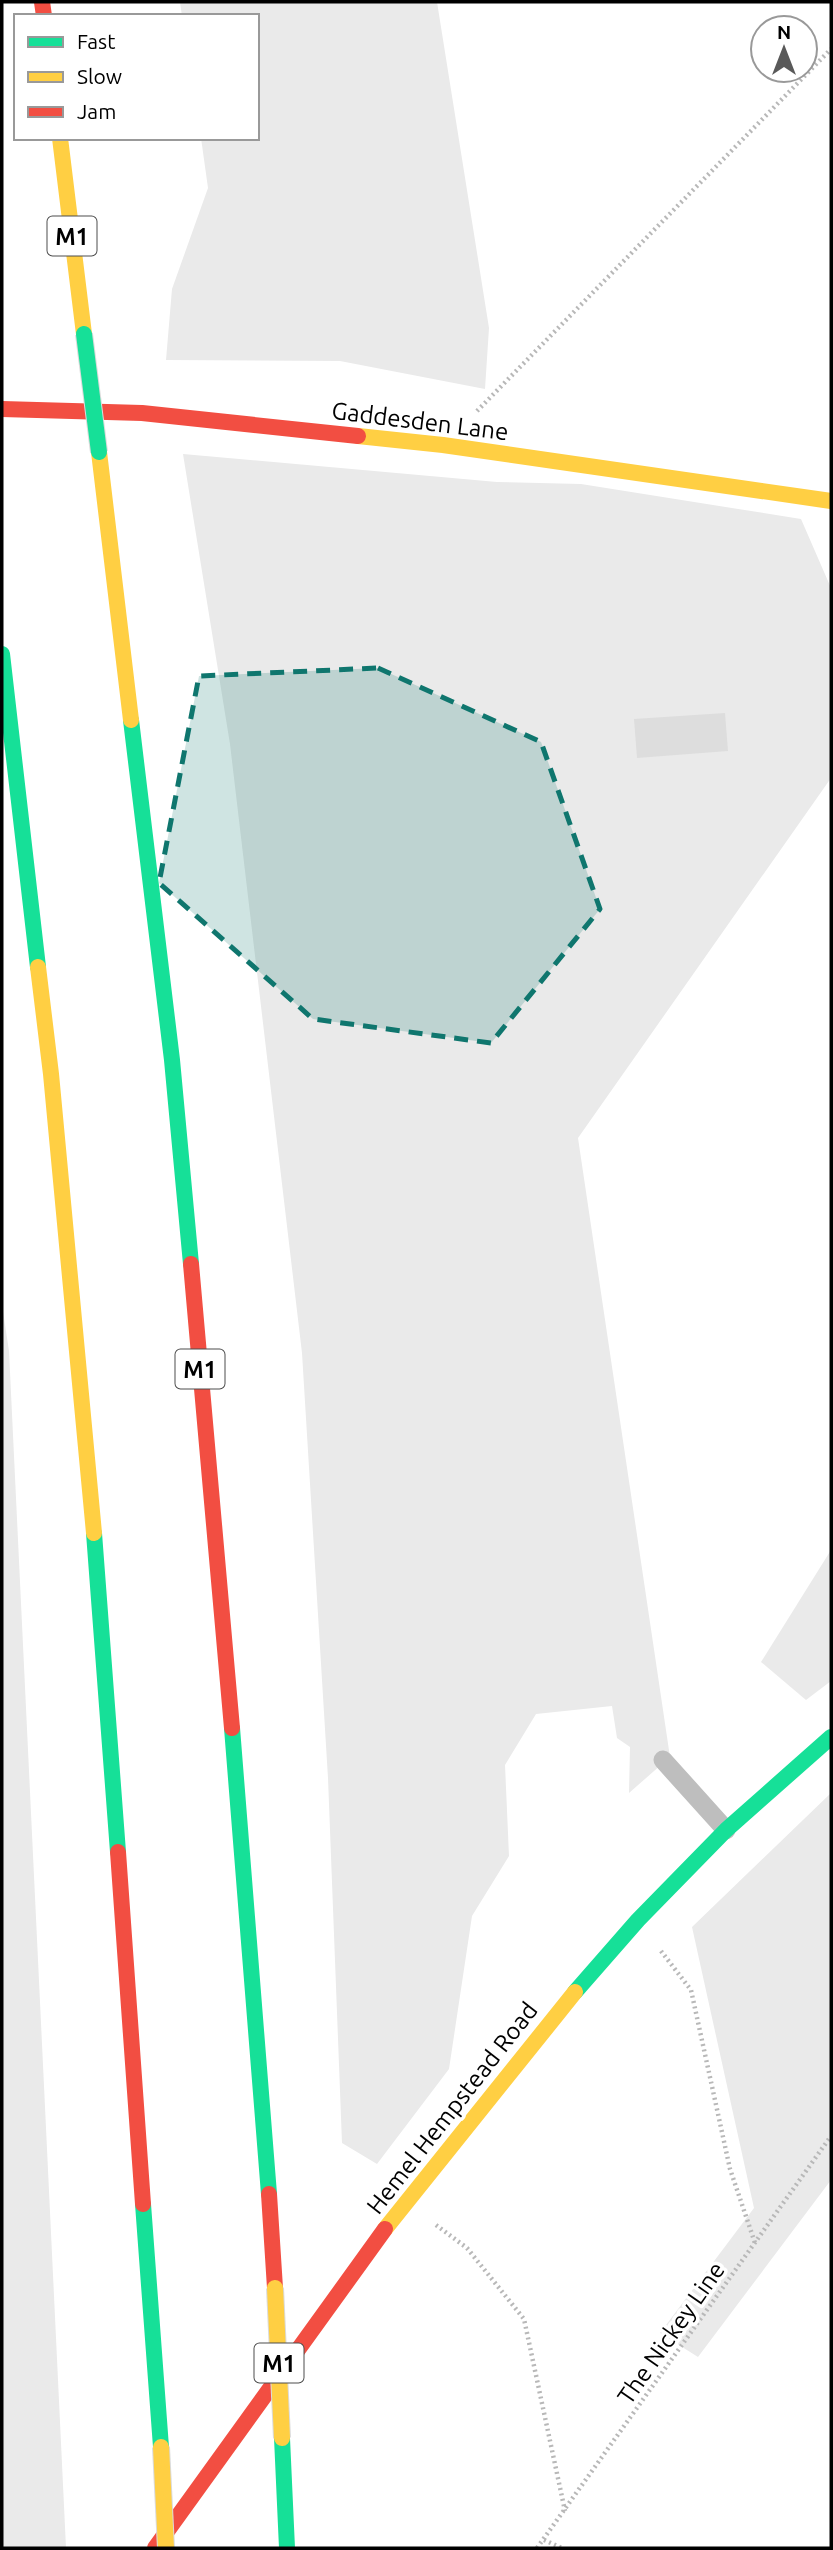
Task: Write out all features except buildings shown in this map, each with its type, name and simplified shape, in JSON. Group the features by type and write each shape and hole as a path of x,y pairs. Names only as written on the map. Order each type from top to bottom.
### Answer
{"main road":[{"name":"M1","path":"60,140 173,1074 219,1565 258,2038 275,2288 287,2548"},
{"name":"Gaddesden Lane","path":"2,409 142,413 443,444 831,501"},
{"path":"2,654 51,1074 96,1546 166,2548"},
{"name":"Hemel Hempstead Road","path":"155,2548 404,2202 557,2012 638,1920 726,1830 831,1737"}],"lane":[{"path":"663,1760 726,1830"}],"path":[{"path":"443,444 831,49"},
{"path":"638,1920 691,1990 730,2169 755,2244"},
{"name":"The Nickey Line","path":"537,2548 831,2136"},
{"path":"404,2202 467,2248 524,2319 565,2511"},
{"path":"544,2540 562,2548"}],"highlighted area":[{"path":"378,668 541,742 600,909 491,1043 313,1019 159,883 199,676"}],"shaded area":[{"path":"180,2 437,2 489,328 485,389 340,361 166,360 172,289 208,188 201,140 259,140 259,14 182,14"},
{"path":"183,454 497,482 581,484 801,519 831,588 831,778 578,1138 670,1757 629,1793 630,1747 617,1738 612,1706 536,1714 505,1765 509,1856 472,1916 449,2069 377,2164 342,2143 328,1778 302,1353 230,744"},
{"path":"2,1305 9,1351 66,2548 2,2548"},
{"path":"831,1550 831,1681 806,1700 761,1662"},
{"path":"831,1793 831,2180 698,2357 660,2333 754,2208 692,1927"}],"traffic: fast":[{"path":"84,334 99,452"},
{"path":"2,654 38,967"},
{"path":"131,720 172,1060 191,1264"},
{"path":"94,1533 118,1852"},
{"path":"232,1728 269,2194"},
{"path":"575,1992 638,1920 726,1830 831,1737"},
{"path":"143,2204 161,2447"},
{"path":"282,2438 287,2548"}],"traffic: slow":[{"path":"60,140 84,334"},
{"path":"358,436 443,445 831,501"},
{"path":"99,452 131,720"},
{"path":"38,967 51,1074 94,1533"},
{"path":"385,2229 575,1992"},
{"path":"275,2288 282,2438"},
{"path":"161,2447 166,2548"}],"traffic: jam":[{"path":"42,2 44,14"},
{"path":"2,409 142,413 358,436"},
{"path":"191,1264 232,1728"},
{"path":"118,1852 143,2204"},
{"path":"269,2194 275,2288"},
{"path":"155,2548 385,2229"}]}
